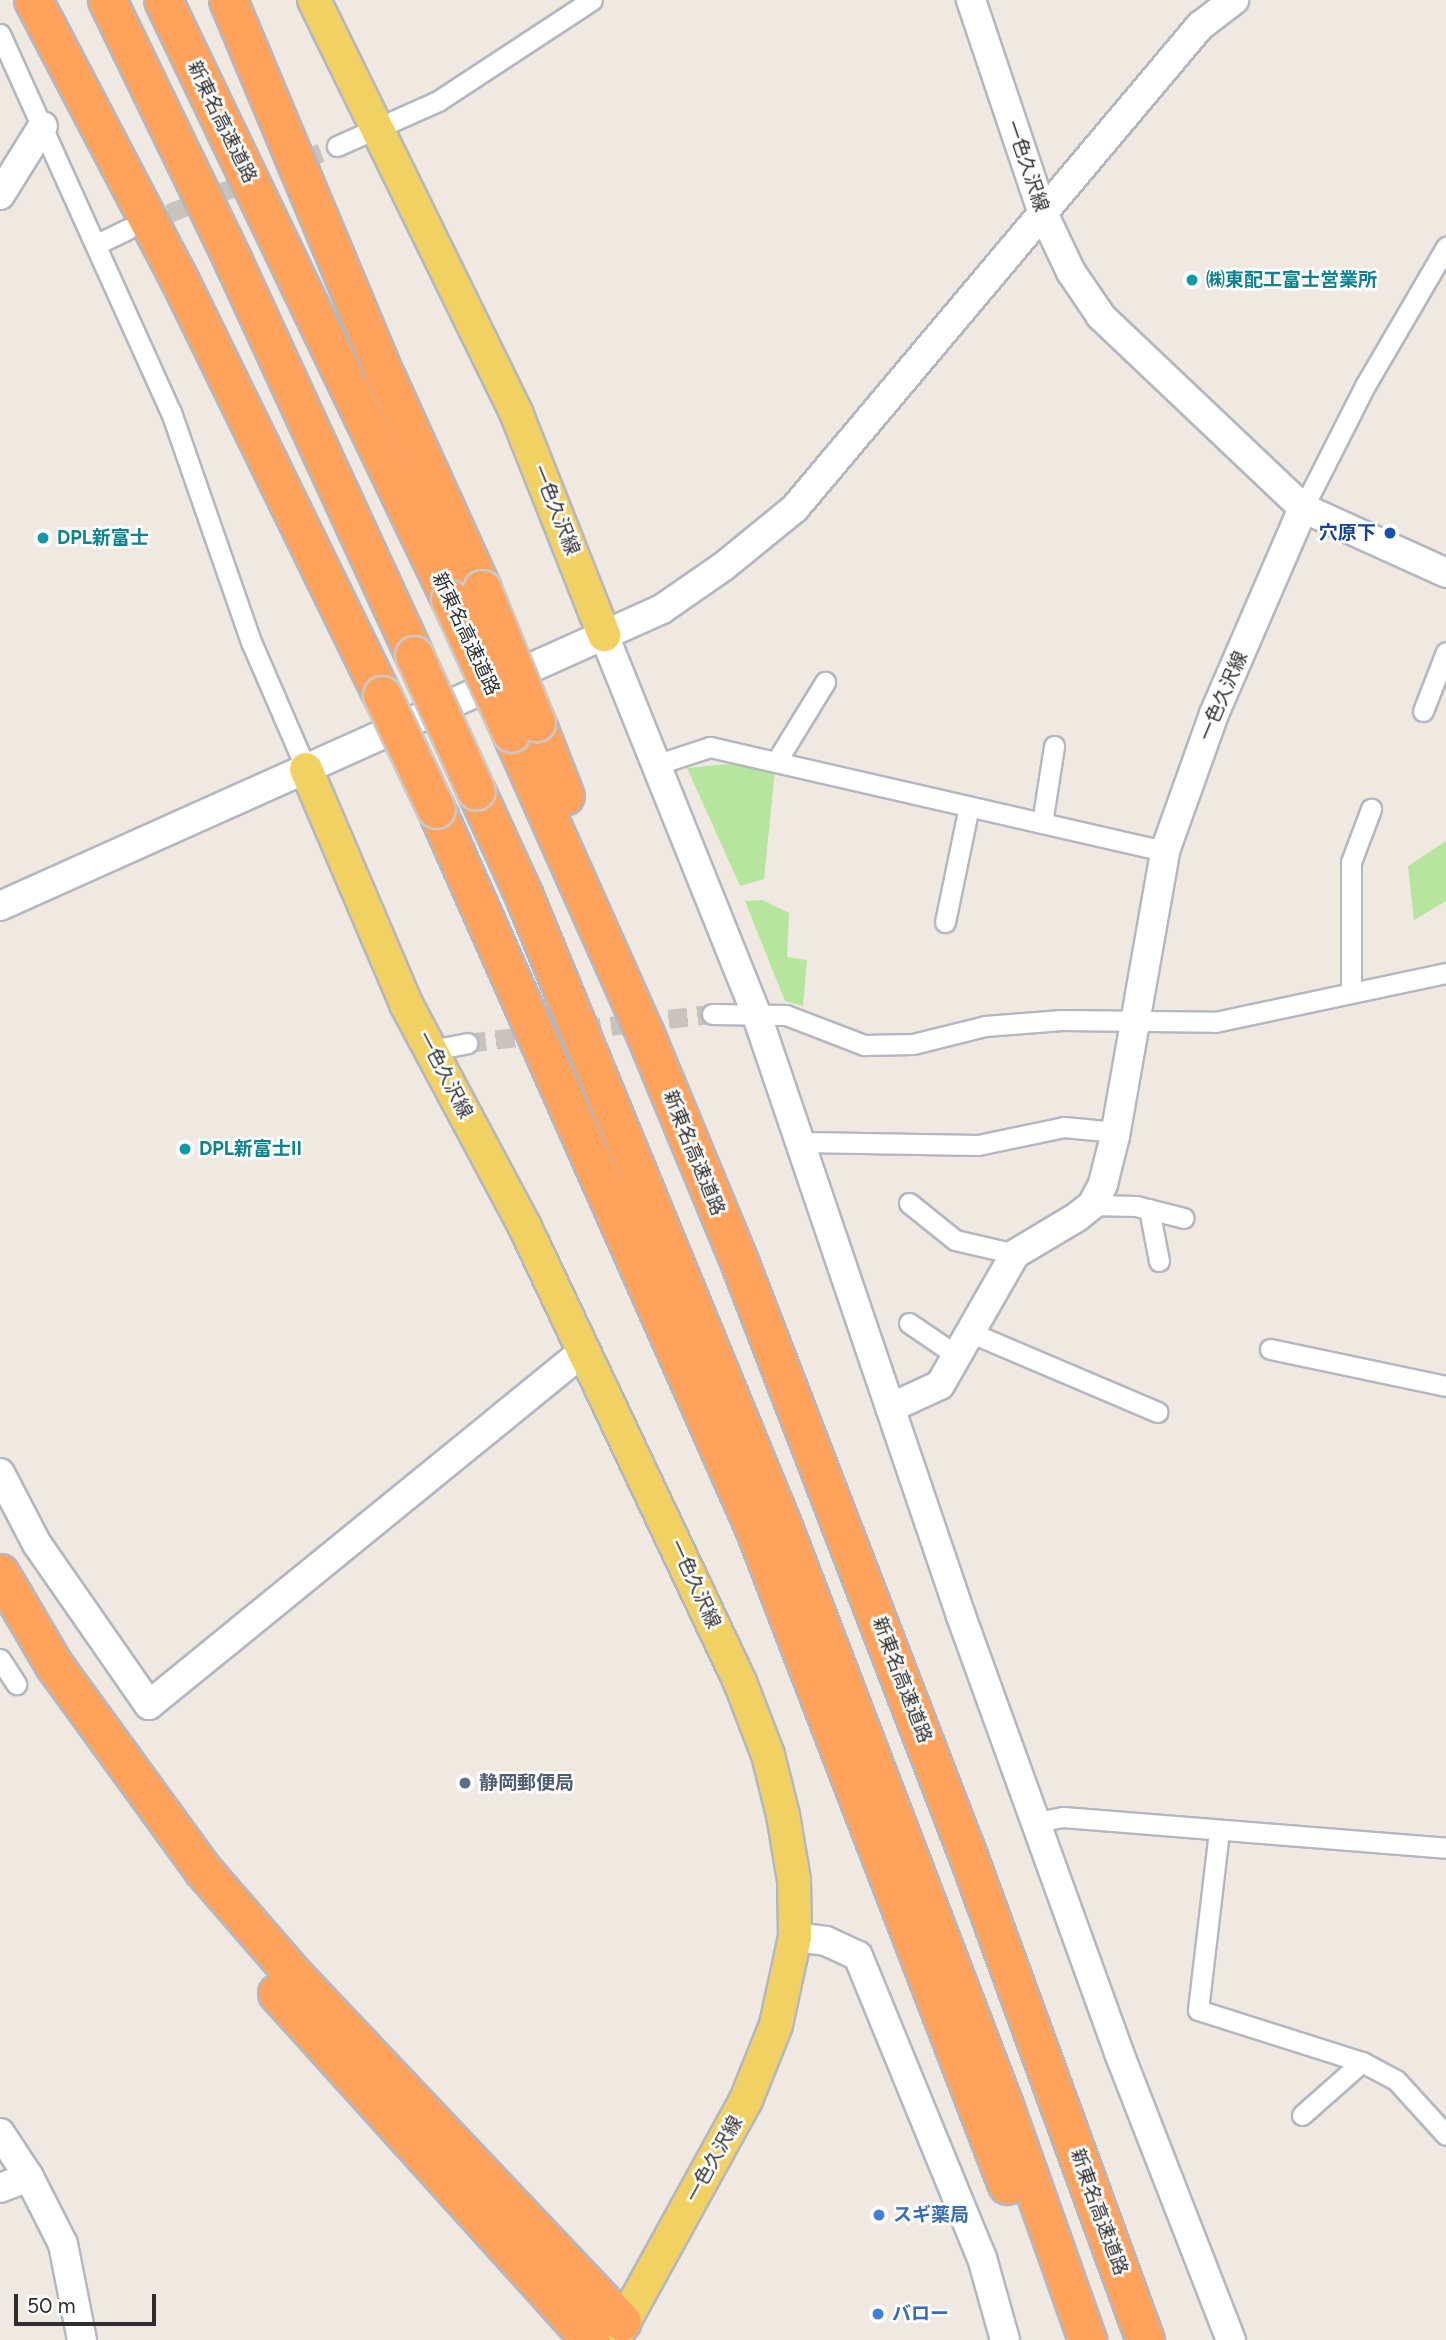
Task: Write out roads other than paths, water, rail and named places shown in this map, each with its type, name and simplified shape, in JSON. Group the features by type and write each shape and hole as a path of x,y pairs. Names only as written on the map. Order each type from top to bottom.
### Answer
{"highway":[{"path":"33,0 179,279 436,809 754,1528 1066,2340"},
{"path":"107,0 233,261 524,896 782,1524 1004,2105 1087,2340"},
{"name":"新東名高速道路","path":"163,0 466,594 524,727 645,1034 739,1261 956,1823 1145,2340"},
{"path":"228,0 386,377 466,594"},
{"path":"0,1573 54,1665 203,1870 615,2335"},
{"path":"0,1620 117,1797 188,1891 615,2335"}],"main road":[{"name":"一色久沢線","path":"314,0 375,130 517,415 604,635"},
{"name":"一色久沢線","path":"306,769 406,1004 585,1350 740,1682 768,1755 794,1880 794,1937 776,2025 746,2100 615,2335"}],"street":[{"path":"337,146 438,101 592,0"},
{"name":"一色久沢線","path":"971,0 1042,211 1071,272 1101,316 1303,508 1214,714 1164,851 1132,1023 1116,1132 1103,1184 1092,1205"},
{"path":"0,906 662,609 795,508 1200,26 1234,0"},
{"path":"0,34 171,412 252,644 306,769"},
{"path":"0,195 43,126"},
{"path":"97,244 128,229"},
{"path":"1446,247 1366,384 1303,508 1446,573"},
{"path":"604,635 756,1013 804,1142 890,1408 1119,2053 1231,2340"},
{"path":"1423,710 1446,652"},
{"path":"776,762 825,682"},
{"path":"1042,823 1054,746"},
{"path":"655,765 710,747 1164,851"},
{"path":"945,922 968,806"},
{"path":"1351,991 1351,862 1371,809"},
{"path":"712,1014 786,1015 864,1045 913,1044 998,1025 1062,1020 1215,1022 1351,991 1446,973"},
{"path":"432,1050 467,1043"},
{"path":"804,1142 978,1145 1064,1126 1116,1132"},
{"path":"909,1203 955,1240 1014,1254"},
{"path":"890,1408 940,1385 961,1343 1014,1254 1092,1205 1149,1209 1184,1217"},
{"path":"1149,1209 1159,1261"},
{"path":"909,1323 1157,1412"},
{"path":"1270,1349 1446,1386"},
{"path":"0,1473 37,1544 149,1705 585,1350"},
{"path":"0,1659 16,1684"},
{"path":"1037,1822 1063,1817 1446,1848"},
{"path":"1219,1831 1198,2010 1362,2062 1396,2080 1446,2135"},
{"path":"794,1937 826,1941 858,1956 982,2258 1005,2340"},
{"path":"1302,2115 1362,2062"},
{"path":"0,2133 29,2177 63,2244 82,2340"},
{"path":"0,2188 29,2177"}],"tunnel":[{"path":"142,224 337,146"},
{"path":"467,1043 712,1014"}],"place":[{"name":"㈱東配工富士営業所","path":"1192,280"},
{"name":"穴原下","path":"1390,533"},
{"name":"DPL新富士","path":"43,538"},
{"name":"DPL新富士II","path":"185,1149"},
{"name":"静岡郵便局","path":"465,1783"},
{"name":"スギ薬局","path":"879,2215"},
{"name":"バロー","path":"878,2314"}]}
